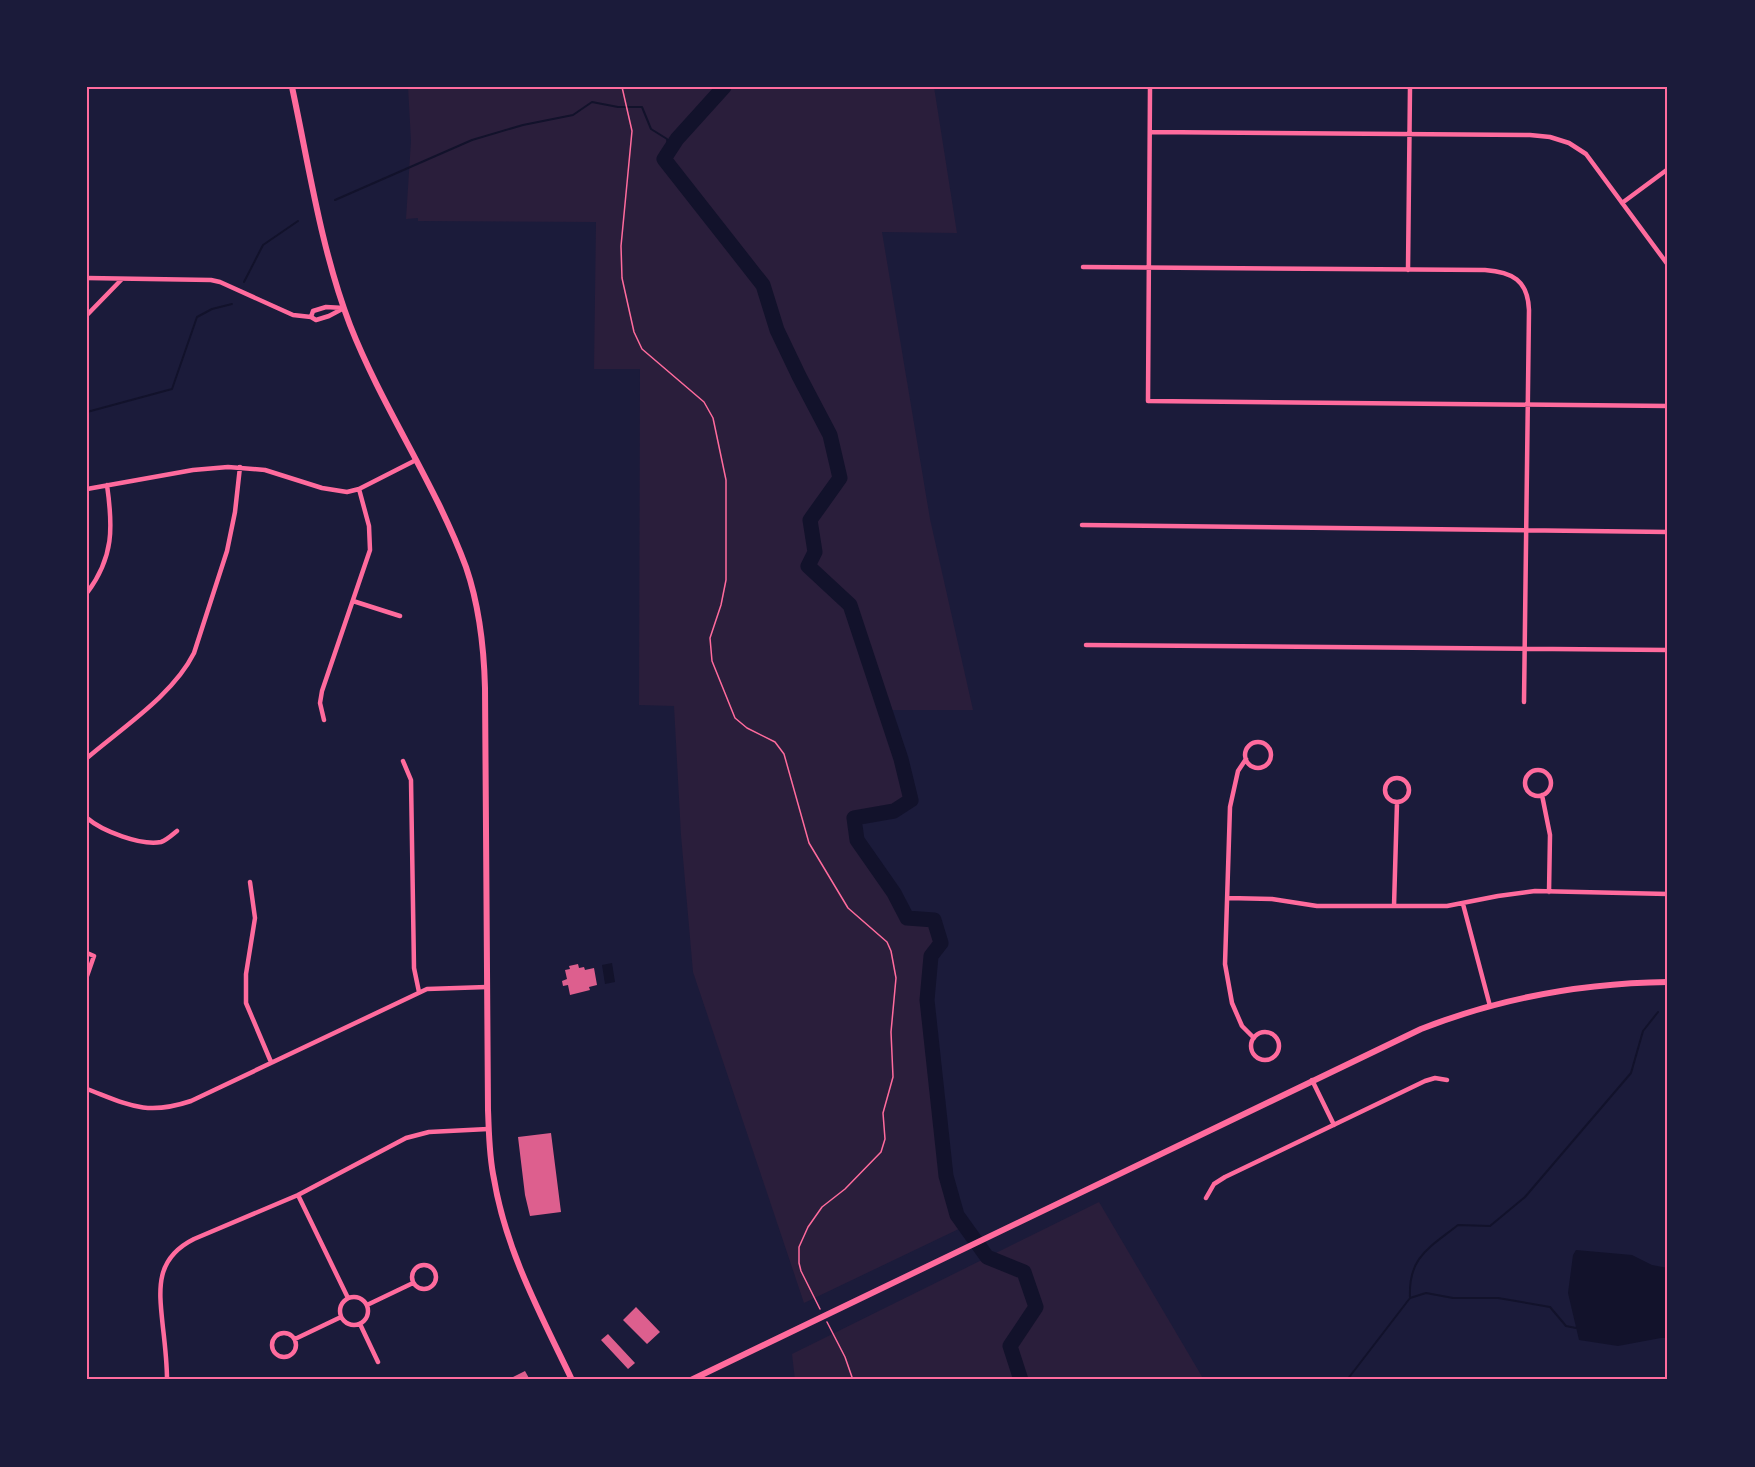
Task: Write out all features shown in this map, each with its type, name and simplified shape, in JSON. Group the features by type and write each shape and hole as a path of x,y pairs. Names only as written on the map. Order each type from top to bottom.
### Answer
{"main road":[{"path":"292,87 318,209 344,308 371,374 445,517 466,568 480,632 485,688 488,1129 493,1177 507,1232 526,1283 572,1380"},
{"path":"692,1380 1421,1029 1527,996 1596,985 1668,982"}],"street":[{"path":"1150,87 1148,401 1668,406"},
{"path":"1408,270 1410,87"},
{"path":"1150,132 1530,135 1559,140 1573,145 1586,154 1668,265"},
{"path":"1622,203 1668,170"},
{"path":"1083,267 1494,271 1507,273 1520,282 1526,290 1529,301 1524,702"},
{"path":"87,278 216,281 289,314 301,317 311,316 316,320 344,308"},
{"path":"87,315 122,279"},
{"path":"311,316 313,311 326,307 344,308"},
{"path":"87,489 193,470 240,467 265,470 333,491 347,492 359,489 416,460"},
{"path":"87,758 175,683 188,664 200,636 227,551 235,512 240,467"},
{"path":"87,594 102,565 110,539 112,521 107,485"},
{"path":"324,720 320,704 322,691 370,544 368,518 359,489"},
{"path":"1082,525 1668,532"},
{"path":"353,601 400,616"},
{"path":"1086,645 1668,651"},
{"path":"1246,759 1251,766 1264,766 1270,760 1271,752 1263,742 1254,742 1245,751 1246,759 1238,771 1230,807 1225,964 1228,991 1232,1003 1242,1026 1254,1038"},
{"path":"403,761 411,780 414,968 419,992"},
{"path":"1533,770 1541,770 1551,778 1551,787 1542,795 1533,795 1527,789 1526,776 1533,770"},
{"path":"1397,778 1407,783 1410,790 1405,801 1397,803 1387,798 1384,790 1390,780 1397,778"},
{"path":"1542,795 1550,835 1549,892"},
{"path":"1394,906 1397,803"},
{"path":"87,818 106,831 151,842 164,841 177,831"},
{"path":"250,882 255,918 246,974 246,1003 271,1062"},
{"path":"1228,898 1272,899 1311,906 1447,906 1516,893 1668,894"},
{"path":"1463,904 1490,1006"},
{"path":"87,953 94,956 87,975"},
{"path":"87,1089 142,1108 166,1108 191,1101 419,992 435,988 487,987"},
{"path":"1261,1033 1270,1033 1279,1043 1277,1053 1271,1058 1258,1058 1252,1047 1254,1038 1261,1033"},
{"path":"1206,1198 1211,1187 1221,1179 1425,1080 1435,1078 1447,1080"},
{"path":"1312,1080 1334,1125"},
{"path":"167,1380 159,1289 162,1274 170,1257 181,1246 297,1195 394,1143 412,1136 442,1131 488,1129"},
{"path":"297,1195 348,1298"},
{"path":"427,1265 434,1270 436,1278 430,1288 418,1288 413,1283 413,1271 419,1266 427,1265"},
{"path":"367,1305 413,1283"},
{"path":"348,1298 361,1299 367,1305 366,1318 360,1324 351,1325 341,1317 340,1309 348,1298"},
{"path":"295,1339 341,1317"},
{"path":"360,1324 378,1362"},
{"path":"286,1333 295,1339 295,1350 289,1356 278,1356 272,1348 274,1338 279,1334 286,1333"}],"path":[{"path":"622,87 632,131 621,263 624,293 634,332 642,349 709,408 726,473 726,580 721,605 710,638 712,661 735,718 747,728 775,742 784,754 809,843 848,908 887,942 894,968 896,988 891,1032 893,1077 883,1113 885,1139 881,1152 845,1189 822,1207 808,1227 800,1247 801,1270 843,1352 853,1380"}],"shaded area":[{"path":"408,87 934,87 957,233 882,232 930,519 973,710 885,710 911,800 894,811 854,818 857,840 894,893 907,918 934,920 941,943 931,956 927,1000 946,1176 957,1215 965,1226 804,1303 693,972 681,835 674,706 639,705 640,369 594,369 596,222 418,221 418,218 406,219 411,141"},
{"path":"612,963 615,982 605,984 602,965"},
{"path":"1099,1202 1204,1380 795,1380 792,1354"},
{"path":"1576,1250 1632,1255 1652,1265 1668,1268 1668,1338 1618,1346 1579,1340 1568,1293 1573,1255"}],"building":[{"path":"578,964 579,968 584,967 585,970 594,968 597,985 589,987 590,990 570,995 568,985 563,986 562,981 567,979 565,970 570,969 569,966"},
{"path":"551,1133 561,1212 530,1216 518,1137"},
{"path":"636,1307 660,1332 647,1344 623,1320"},
{"path":"608,1334 635,1363 628,1369 601,1340"},
{"path":"525,1371 530,1380 505,1380 511,1378"}],"waterway":[{"path":"724,87 677,139 664,159 763,285 777,330 830,435 840,478 810,520 815,552 808,566 850,605 901,759 911,800 894,811 854,818 857,840 894,893 907,918 934,920 941,943 931,956 927,1000 946,1176 957,1215 987,1257 1024,1272 1036,1307 1010,1346 1021,1380"},
{"path":"335,200 472,140 523,125 573,115 592,102 618,107 642,107 651,129 667,139 669,151"},
{"path":"244,282 263,245 298,221"},
{"path":"87,412 172,389 197,317 212,309 232,304"},
{"path":"1347,1380 1410,1298 1413,1273 1422,1255 1458,1225 1490,1226 1525,1197 1631,1073 1643,1031 1658,1012"},
{"path":"1410,1298 1426,1293 1453,1298 1498,1298 1550,1307 1566,1326 1576,1328"}]}
